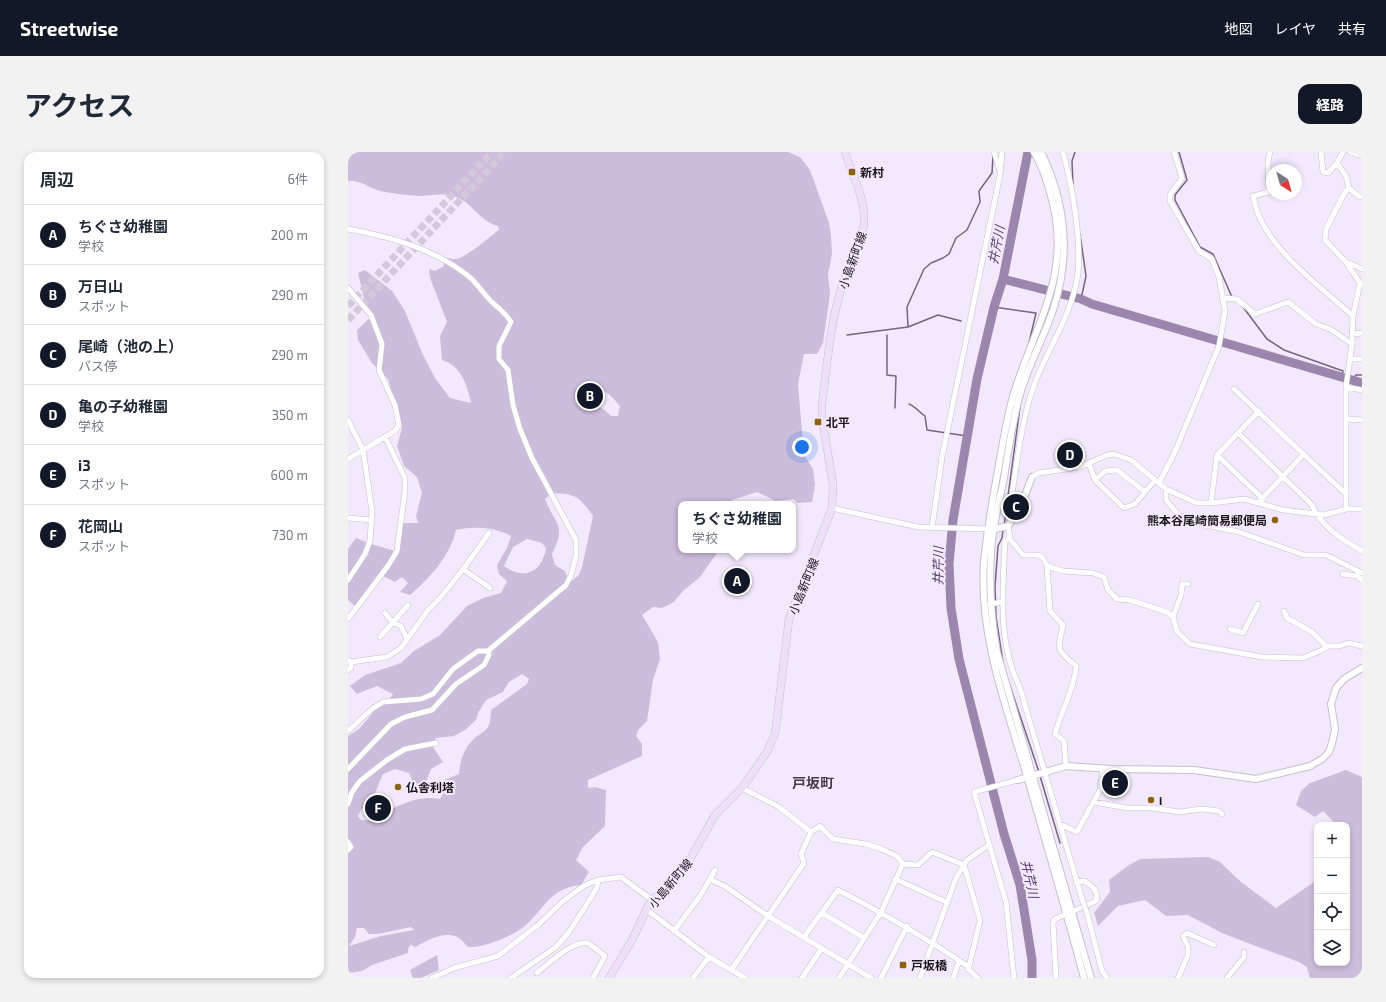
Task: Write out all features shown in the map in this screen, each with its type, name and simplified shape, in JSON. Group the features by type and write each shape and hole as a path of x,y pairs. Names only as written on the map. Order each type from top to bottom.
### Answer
{"main road":[{"name":"小島新町線","path":"609,978 632,940 652,900 688,863 715,815 742,788 767,752 776,734 789,620 832,508 833,484 822,418 822,404 835,314 841,288 858,248 864,223 863,205 846,152"}],"street":[{"path":"994,152 1000,175"},
{"path":"933,528 945,442 1000,175 1002,152"},
{"path":"1034,152 1046,178 1054,207 1058,240 1057,285"},
{"path":"1041,152 1050,172 1060,204 1065,245 1050,310 1019,397 991,552 990,604 997,652 1073,911 1091,978"},
{"path":"1022,503 1012,494 1024,423 1036,381 1060,330 1070,304 1077,279 1079,261 1077,239 1070,182 1063,152"},
{"path":"1089,463 1095,480 1124,508 1135,504 1145,492 1157,482 1174,454 1220,346 1225,311 1224,298 1219,276 1212,259 1199,252 1170,201 1170,195 1182,178 1174,152"},
{"path":"1270,152 1268,161 1269,192 1252,196 1259,217 1276,242 1296,264 1353,316"},
{"path":"1322,152 1323,172 1328,174 1337,163 1343,152"},
{"path":"1350,152 1362,156"},
{"path":"1337,163 1346,176 1349,188 1360,197"},
{"path":"1346,509 1347,386 1352,344 1353,316 1359,304 1360,283 1346,262 1324,240 1324,235 1345,192 1349,188"},
{"path":"348,229 408,242 438,256 469,276 492,303 506,313 510,322 499,346 499,359 508,370 513,404 520,429 532,458 576,540 576,556 566,585 488,652 478,651 453,669 433,694 421,700 383,702 372,709 348,731"},
{"path":"1346,262 1362,269"},
{"path":"348,288 371,315 382,344 378,370 395,405 398,425 395,431 348,459"},
{"path":"1224,298 1237,299 1255,314 1288,302 1316,324 1330,329 1352,344"},
{"path":"1050,310 1013,395 1006,422 988,529 983,586 987,629 996,674 1032,775 1066,913 1084,978"},
{"path":"1352,334 1362,333"},
{"path":"1350,359 1362,360"},
{"path":"1347,386 1362,390"},
{"path":"1234,389 1346,494"},
{"path":"1211,503 1217,455 1259,411"},
{"path":"1346,419 1362,420"},
{"path":"348,420 363,450 372,502 370,541 366,554 348,580"},
{"path":"1238,433 1312,505 1316,514 1328,527 1362,551"},
{"path":"348,619 388,566 397,551 405,491 405,478 385,437"},
{"path":"1258,503 1304,454"},
{"path":"1066,766 1064,741 1055,734 1059,716 1076,674 1076,666 1061,655 1058,648 1063,625 1050,612 1047,566 1044,558 1038,555 1023,555 1010,539 1008,526 1022,503 1032,477 1039,473 1080,467 1107,455 1121,455 1130,460 1166,489 1188,500 1211,503 1244,499 1283,510 1324,515 1346,509 1362,509"},
{"path":"1217,455 1263,499"},
{"path":"1095,480 1105,471 1117,470 1145,492"},
{"path":"1166,489 1166,500 1176,513 1183,518 1201,524 1238,532 1304,555 1326,555 1362,573"},
{"path":"832,508 918,527 995,529 1008,526"},
{"path":"348,518 371,520"},
{"path":"348,670 351,668 350,661 392,655 401,648 428,610 463,569 489,533"},
{"path":"1010,539 1005,540 1003,602 1004,628 1014,678 1020,688 1076,882 1087,914 1102,971 1107,978"},
{"path":"1047,566 1063,571 1093,572 1104,577 1108,590 1117,599 1130,600 1167,612 1173,617 1177,631 1190,644 1262,657 1303,658 1327,647 1339,646 1348,643 1362,646"},
{"path":"463,569 490,588"},
{"path":"1343,574 1357,576 1362,580"},
{"path":"1173,617 1181,595 1182,584 1188,584"},
{"path":"990,604 1003,602"},
{"path":"1230,629 1243,633 1258,604"},
{"path":"380,637 408,605"},
{"path":"1284,611 1287,618 1312,632 1327,647"},
{"path":"385,612 393,623 401,626 407,639"},
{"path":"348,769 390,724 405,717 432,710 456,684 484,665 489,655 488,652"},
{"path":"1014,978 1006,902 974,792 1066,766 1194,770 1256,779 1310,766 1322,759 1329,752 1332,743 1335,729 1331,704 1336,688 1344,679 1362,668"},
{"path":"1006,683 1014,678"},
{"path":"348,804 352,792 360,781 382,764 405,749 436,742"},
{"path":"1060,824 1077,832 1100,790 1102,768"},
{"path":"742,788 779,807 811,832"},
{"path":"1094,802 1127,808 1152,808 1180,812 1201,809 1219,811 1222,814"},
{"path":"732,969 804,863 801,854 811,832 820,826 833,838 866,844 882,849 898,857 903,864"},
{"path":"348,842 351,847 348,850"},
{"path":"920,978 946,902 956,878 967,860 989,845"},
{"path":"903,864 918,865 932,852 964,865"},
{"path":"839,978 880,912 903,864"},
{"path":"964,865 980,920 968,970 978,978"},
{"path":"674,931 693,906 715,870"},
{"path":"432,978 454,968 498,956 538,925 562,902 585,885 598,880 621,877 652,900"},
{"path":"710,879 726,887 768,916 871,978"},
{"path":"895,879 946,902"},
{"path":"511,978 556,947 570,932 597,887 598,880"},
{"path":"1056,978 1053,924 1055,919 1096,901 1097,897 1096,890 1085,881 1076,882"},
{"path":"804,938 838,890 907,926 969,967"},
{"path":"647,910 709,957 732,969 744,978"},
{"path":"822,913 864,938"},
{"path":"881,978 907,926"},
{"path":"1178,978 1188,955 1188,947 1183,938 1185,934 1214,945"},
{"path":"537,973 568,950 585,942 605,956 593,978"},
{"path":"802,978 822,948"},
{"path":"1227,978 1244,958 1244,952"},
{"path":"693,978 709,957"},
{"path":"953,978 960,961"}],"shaded area":[{"path":"348,152 788,152 800,157 810,170 829,223 832,254 828,274 830,294 823,343 817,354 804,354 798,384 804,455 813,469 815,485 812,502 797,503 794,499 776,501 757,492 731,501 678,501 678,553 717,553 700,577 683,591 674,602 662,608 653,607 642,615 658,642 660,659 653,680 647,721 638,730 636,736 642,744 642,756 588,780 588,788 595,787 606,790 605,826 583,847 576,860 589,872 581,885 571,887 556,894 527,924 499,940 474,947 468,947 459,938 443,935 431,939 416,947 411,945 412,942 408,949 408,953 372,965 362,971 348,973 348,736 359,729 375,710 386,704 393,694 377,686 357,694 350,686 365,675 401,663 414,651 440,635 467,606 483,598 501,593 507,581 499,574 497,565 507,548 511,536 484,528 456,530 444,558 432,574 410,595 400,592 408,583 402,577 395,582 383,576 398,555 403,523 418,523 416,516 422,493 417,477 404,466 397,446 402,428 388,379 372,363 358,340 357,330 373,315 365,302 358,273 365,270 392,291 405,311 423,355 435,378 450,398 471,403 466,384 459,372 449,363 442,360 440,336 447,322 430,278 429,269 435,271 444,266 442,256 454,259 464,256 499,230 498,226 491,224 467,203 452,196 442,194 419,196 393,193 380,191 362,183 348,181","holes":["594,388 602,390 608,394 620,406 618,416 611,416 606,411 588,401 575,402 576,396","553,493 567,494 577,498 593,516 582,567 579,575 569,583 565,571 555,565 552,554 559,536 559,530 556,520 545,499","527,539 542,543 546,548 541,563 531,572 518,573 511,571 504,566 513,547","522,674 529,679 527,684 491,710 488,727 468,745 461,761 459,774 444,780 445,791 440,799 427,798 415,800 398,806 373,819 361,820 358,816 375,793 383,774 395,769 409,773 414,785 424,787 431,769 443,762 433,747 436,738 454,736 465,730 476,720 478,713 486,700 503,692 509,682","411,927 414,930 381,936 349,946 355,937 357,928 364,928 369,934 378,934"]},
{"path":"356,538 366,542 365,550 348,576 348,549"},
{"path":"371,544 395,551 355,606 348,600 348,583 368,555"},
{"path":"1346,770 1362,777 1362,978 1310,978 1307,967 1299,962 1224,934 1188,915 1166,916 1145,900 1118,906 1098,926 1094,913 1110,892 1109,880 1129,865 1140,859 1208,857 1220,862 1241,882 1276,908 1314,882 1314,966 1350,966 1350,822 1334,822 1323,811 1315,817 1296,805 1301,791 1310,783"},
{"path":"437,955 439,970 421,978 413,978 410,970"}],"waterway":[{"name":"井芹川","path":"1028,152 1003,279 994,307 977,379 953,520 949,564 951,608 959,659 1004,834 1020,885 1032,960 1032,978"},
{"path":"1073,184 1072,161 1075,152"},
{"path":"1179,152 1187,180 1175,195 1175,200 1200,247 1213,254 1232,297"},
{"path":"847,335 908,327 907,307 924,269 931,263 949,254 956,238 967,230 980,202 979,191 992,173 993,156"},
{"path":"1080,234 1086,276 1081,299"},
{"path":"1003,279 1081,299 1092,304 1362,383"},
{"path":"994,307 1036,313 1028,347"},
{"path":"1243,307 1267,339 1284,350 1343,371 1342,377"},
{"path":"908,327 938,315 961,321"},
{"path":"887,335 887,375 896,376 895,408"},
{"path":"1353,380 1356,375 1362,375"},
{"path":"909,404 925,416 927,430 967,436"},
{"path":"1004,526 1020,407"},
{"path":"1003,530 1002,538 998,546 995,587 996,617 1003,662"},
{"path":"1009,683 1039,772"},
{"path":"1040,776 1060,843"}],"tunnel":[{"path":"348,306 492,152"},
{"path":"348,320 505,152"}],"place":[{"name":"新村","path":"852,172"},
{"name":"万日山","path":"590,396"},
{"name":"北平","path":"818,422"},
{"name":"亀の子幼稚園","path":"1070,455"},
{"name":"尾崎（池の上）","path":"1016,507"},
{"name":"熊本谷尾崎簡易郵便局","path":"1275,520"},
{"name":"ちぐさ幼稚園","path":"737,581"},
{"name":"i3","path":"1115,783"},
{"name":"仏舎利塔","path":"398,787"},
{"name":"i","path":"1151,800"},
{"name":"花岡山","path":"378,808"},
{"name":"戸坂橋","path":"903,965"}],"district":[{"name":"戸坂町","path":"813,782"}]}
